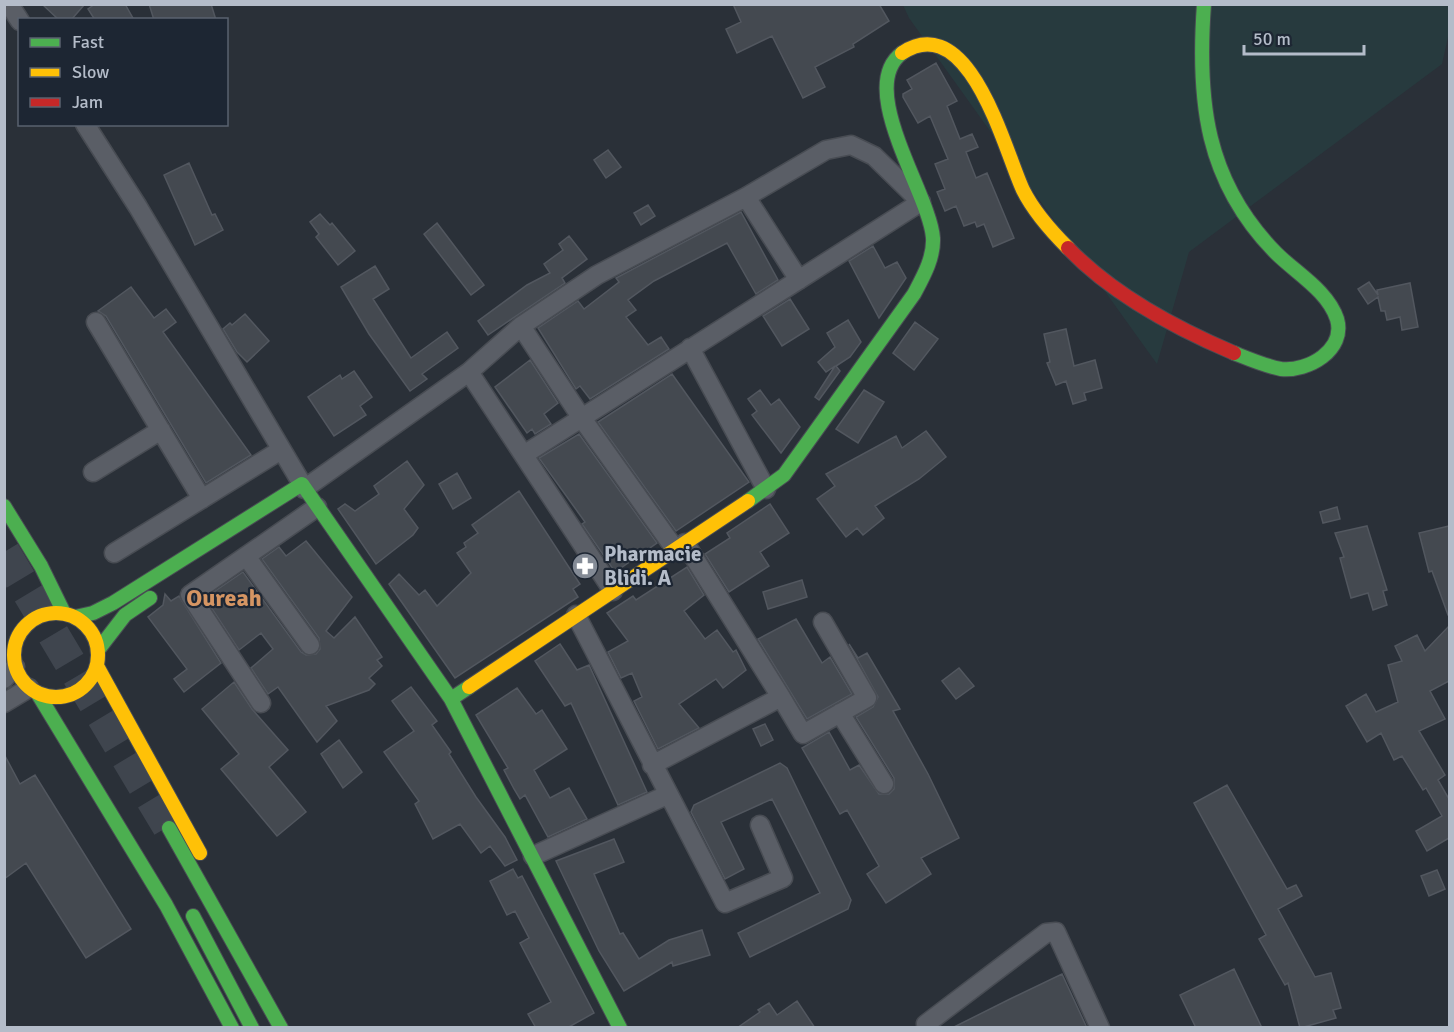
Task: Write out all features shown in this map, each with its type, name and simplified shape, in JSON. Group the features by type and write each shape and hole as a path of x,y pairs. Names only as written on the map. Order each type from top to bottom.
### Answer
{"main road":[{"path":"451,699 784,475 914,294 930,262 934,239 889,107 886,84 890,64 903,50 923,44 946,49 963,61 977,80 1025,194 1059,238 1085,265 1134,301 1190,332 1265,365 1290,370 1310,365 1331,350 1339,333 1336,316 1323,297 1273,249 1247,219 1228,187 1214,154 1204,124 1201,88 1204,4"},
{"path":"222,551 308,494"},
{"path":"4,506 70,615 87,626 98,650 97,666 87,684 69,696 48,697 34,691 10,673 15,644 29,623 51,613 70,615 93,613 308,494"},
{"path":"308,494 451,699 620,1028"},
{"path":"98,650 125,615 164,589"},
{"path":"4,627 15,644"},
{"path":"97,666 206,862"},
{"path":"34,691 165,905 232,1028"},
{"path":"169,828 281,1028"},
{"path":"189,907 252,1028"}],"street":[{"path":"9,4 18,18"},
{"path":"86,126 138,207 308,494"},
{"path":"261,703 190,595 246,556 308,494 469,372 521,326 597,275 746,197 826,150 851,144 874,156 921,202 525,454"},
{"path":"746,197 799,280"},
{"path":"96,322 202,499"},
{"path":"521,326 581,417 680,546 781,697 803,734 867,698 824,622"},
{"path":"690,348 766,489"},
{"path":"469,372 613,591"},
{"path":"93,472 161,430"},
{"path":"114,553 281,450"},
{"path":"246,556 310,645"},
{"path":"576,615 667,795 725,903 783,878 759,825"},
{"path":"4,703 34,691"},
{"path":"652,765 781,697"},
{"path":"840,714 884,784"},
{"path":"533,856 667,795"},
{"path":"927,1028 926,1024 1046,933 1056,932 1100,1028"}],"green space":[{"path":"1449,4 1450,28 1442,64 1189,252 1157,364 909,18 903,5"}],"building":[{"path":"42,4 85,4 73,18 57,18"},
{"path":"95,4 125,4 133,18 94,18 88,9"},
{"path":"149,4 211,4 215,18 153,18"},
{"path":"733,4 879,4 889,21 853,44 854,47 815,67 825,87 803,98 772,36 737,53 726,29 741,22"},
{"path":"936,63 957,101 947,106 960,139 972,134 978,147 966,152 976,178 987,173 1014,238 993,247 984,224 977,227 975,222 964,226 956,206 945,211 937,192 945,189 935,164 948,159 930,116 918,123 903,97 903,94 912,89 907,80"},
{"path":"608,150 621,167 606,178 594,160"},
{"path":"189,163 212,215 215,214 223,230 195,245 164,175"},
{"path":"648,205 655,216 641,225 634,213"},
{"path":"741,212 778,280 756,294 727,243 654,281 628,300 636,310 626,317 648,345 661,337 669,349 590,399 580,386 576,389 538,328 578,301 584,309 619,282 616,278"},
{"path":"320,214 330,225 332,223 355,251 338,265 316,237 319,234 310,222"},
{"path":"437,223 484,285 471,295 424,234"},
{"path":"569,236 587,259 562,278 565,283 488,335 478,321 527,285 550,273 544,264 563,250 559,244"},
{"path":"873,246 885,268 897,262 906,278 879,318 849,261"},
{"path":"375,266 389,289 373,299 411,358 447,332 458,348 422,374 427,379 410,391 369,334 341,287"},
{"path":"1369,282 1378,295 1377,290 1410,283 1418,327 1402,330 1400,317 1387,320 1385,311 1381,311 1378,297 1368,304 1358,289"},
{"path":"131,287 154,318 166,309 176,322 163,332 251,455 206,483 106,316 98,311"},
{"path":"790,299 809,329 782,346 763,316"},
{"path":"245,314 269,341 247,362 237,352 223,329"},
{"path":"848,320 861,342 850,357 836,366 840,371 819,400 815,397 835,366 826,372 818,362 835,347 827,333"},
{"path":"915,322 938,339 914,370 893,353"},
{"path":"1066,329 1074,366 1095,360 1102,388 1084,393 1086,400 1073,404 1066,381 1056,385 1047,363 1050,362 1044,334"},
{"path":"530,360 558,403 544,414 551,424 535,434 532,429 527,433 495,387"},
{"path":"354,371 372,397 360,406 366,415 334,436 308,397 340,375 342,379"},
{"path":"672,374 749,482 676,531 598,422"},
{"path":"760,390 771,405 779,399 800,427 781,453 752,415 757,411 748,399"},
{"path":"864,390 884,402 858,443 836,429"},
{"path":"926,431 946,457 919,479 875,506 884,518 863,535 857,528 846,537 817,499 835,486 826,474 896,436 902,448"},
{"path":"579,434 657,543 615,572 582,524 585,522 539,458"},
{"path":"407,461 424,485 404,509 418,528 413,535 376,564 338,509 345,504 355,511 379,494 374,486"},
{"path":"457,473 471,498 453,509 439,484"},
{"path":"519,491 580,584 573,589 578,597 455,678 389,584 399,574 419,595 425,590 437,606 471,573 457,553 466,547 464,543 478,533 472,525"},
{"path":"770,504 789,533 760,552 769,566 729,592 705,554 730,538 727,533"},
{"path":"1337,507 1340,519 1323,523 1320,512"},
{"path":"1367,526 1387,590 1383,591 1387,605 1373,610 1368,593 1351,598 1340,558 1344,557 1335,533"},
{"path":"1449,526 1448,615 1432,571 1429,572 1419,533"},
{"path":"306,541 352,597 326,631 334,638 355,617 382,657 377,660 382,666 369,678 375,684 369,690 326,706 337,721 317,742 278,687 268,694 251,668 273,649 261,633 239,650 205,598 243,572 301,652 306,655 316,654 320,649 319,638 262,559 279,547 286,556"},
{"path":"687,567 704,595 684,611 705,639 717,630 733,652 736,650 746,670 723,688 716,679 679,704 699,728 658,749 634,701 642,697 632,673 621,678 608,652 628,641 607,613 633,596 636,600"},
{"path":"802,580 807,597 768,609 763,592"},
{"path":"165,594 171,601 179,596 221,663 184,692 174,679 187,669 148,617 163,605"},
{"path":"796,619 822,663 830,657 852,694 807,719 758,639"},
{"path":"1449,626 1449,681 1430,691 1445,719 1419,731 1445,775 1438,780 1449,799 1449,838 1427,851 1416,831 1442,816 1426,788 1423,790 1402,756 1394,760 1381,733 1367,742 1346,706 1366,694 1376,712 1398,702 1388,665 1402,661 1395,646 1417,635 1425,651"},
{"path":"560,644 577,670 589,665 647,792 618,805 571,703 565,706 535,661"},
{"path":"849,644 858,658 867,653 900,709 893,711 928,774 959,838 921,858 931,874 886,903 867,874 879,866 847,810 840,814 802,748 829,732 850,770 859,765 879,794 889,794 894,789 894,778 856,717 873,707 878,697"},
{"path":"959,668 974,686 956,699 942,681"},
{"path":"234,682 252,709 288,750 269,767 306,812 277,836 221,769 239,754 202,709"},
{"path":"411,687 437,721 432,725 451,752 449,754 476,797 505,837 517,860 505,866 490,846 481,853 460,824 433,839 415,804 419,801 384,752 414,731 392,701"},
{"path":"517,688 536,714 542,710 567,749 534,770 550,798 569,788 587,819 548,837 525,795 520,799 514,789 504,770 508,768 476,715"},
{"path":"765,724 773,740 761,746 753,729"},
{"path":"339,740 362,772 343,788 321,754"},
{"path":"4,754 20,784 35,775 131,929 86,958 26,863 4,879"},
{"path":"780,763 787,768 851,900 848,909 750,957 738,933 820,893 772,799 721,822 744,869 725,879 691,812 694,805"},
{"path":"1227,785 1287,889 1296,885 1302,896 1278,909 1315,977 1331,973 1341,1008 1333,1010 1336,1018 1300,1028 1288,983 1285,985 1259,939 1266,935 1194,803"},
{"path":"614,839 624,862 594,874 620,934 623,933 639,959 669,940 702,930 710,955 673,966 672,962 624,991 599,951 556,861"},
{"path":"513,869 518,878 522,876 594,1013 567,1028 536,1028 528,1014 551,1002 520,943 529,938 515,911 507,915 490,881"},
{"path":"1437,870 1445,889 1429,896 1421,876"},
{"path":"1234,969 1262,1028 1196,1028 1180,995"},
{"path":"1062,974 1087,1028 952,1028 1010,999"},
{"path":"797,1001 815,1028 737,1028 769,1003 777,1015"}],"tunnel":[{"path":"4,552 169,828"}],"traffic: fast":[{"path":"1204,4 1202,73 1205,106 1220,168 1252,226 1276,253 1319,291 1333,309 1338,330 1336,340 1330,349 1313,363 1302,367 1281,369 1234,353"},
{"path":"748,501 784,475 914,294 930,260 933,238 929,219 890,115 887,90 890,69 902,53"},
{"path":"75,617 93,613 113,603 302,484 451,699 469,687"},
{"path":"4,506 41,566 64,613"},
{"path":"98,650 125,615 150,598"},
{"path":"38,694 166,905 232,1028"},
{"path":"451,699 620,1028"},
{"path":"169,828 281,1028"},
{"path":"193,916 252,1028"}],"traffic: slow":[{"path":"902,53 926,44 947,50 965,67 981,90 995,118 1027,198 1043,221 1068,248"},
{"path":"469,687 748,501"},
{"path":"56,613 72,616 86,625 95,639 98,655 95,671 86,685 72,694 56,697 40,694 26,685 17,671 14,655 17,639 26,625 40,616 56,613"},
{"path":"97,666 200,853"}],"traffic: jam":[{"path":"1068,248 1105,281 1146,309 1234,353"}],"place":[{"name":"Pharmacie Blidi. A","path":"585,566"}],"district":[{"name":"Oureah","path":"224,598"}]}
